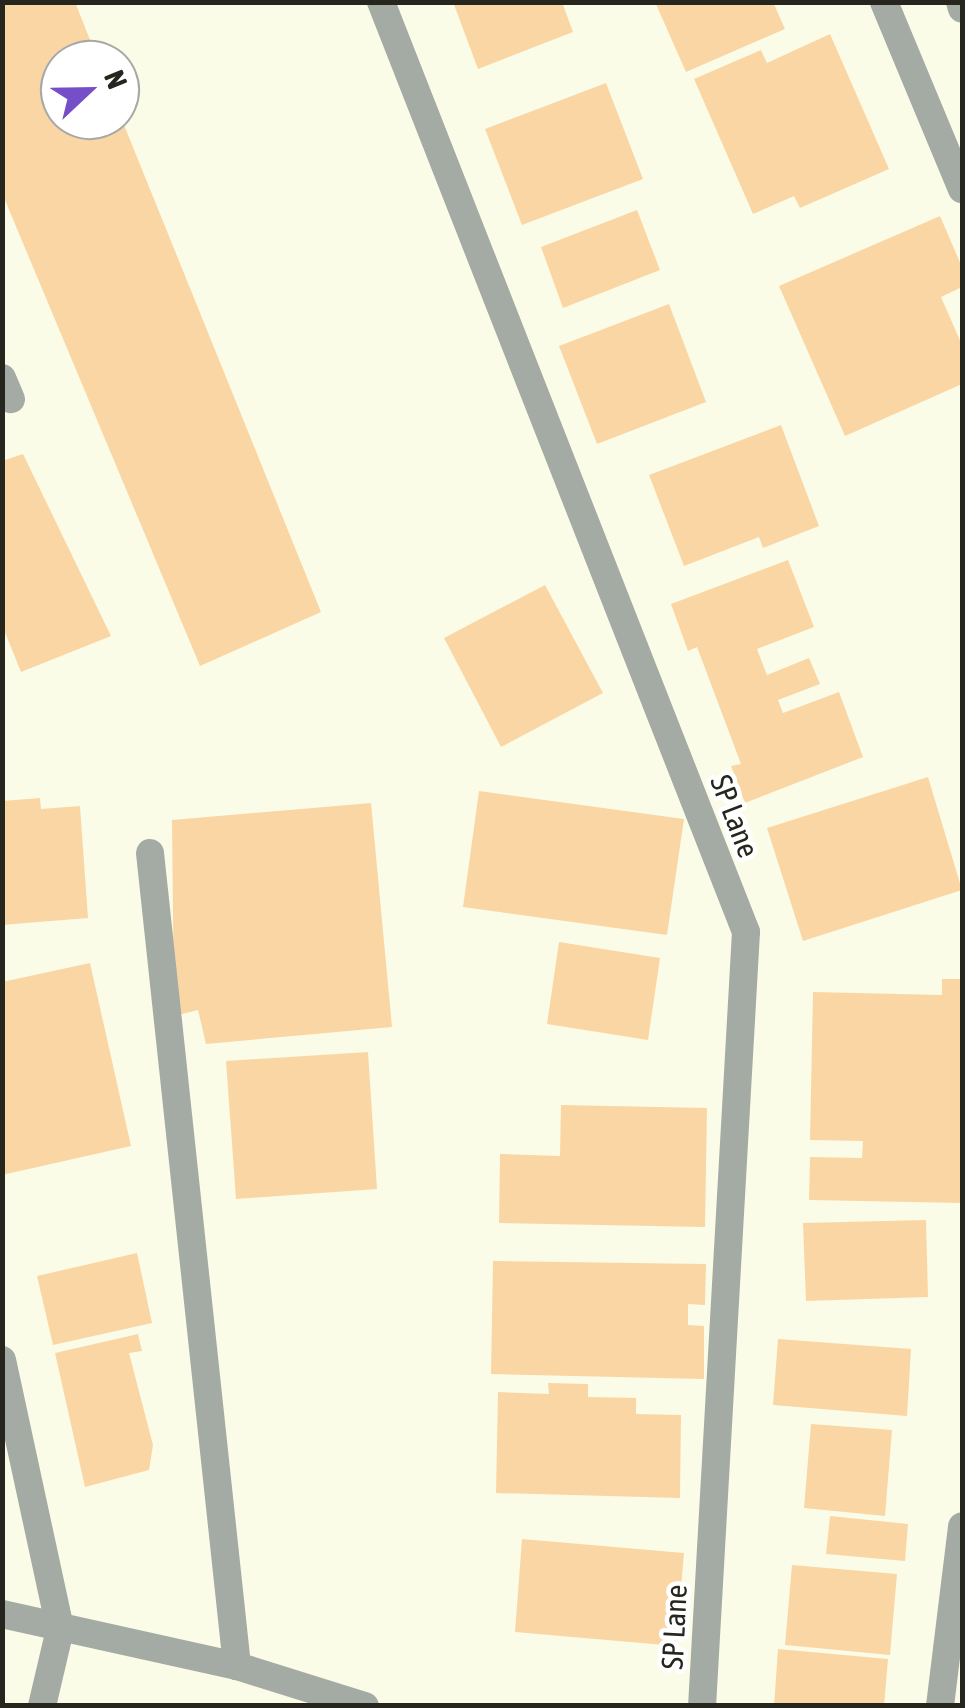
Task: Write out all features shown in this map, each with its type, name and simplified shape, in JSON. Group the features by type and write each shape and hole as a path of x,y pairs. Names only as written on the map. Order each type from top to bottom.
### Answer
{"street":[{"name":"SP Lane","path":"381,2 746,932 702,1706"},
{"path":"884,2 962,189"},
{"path":"150,853 237,1666"},
{"path":"2,1360 60,1629 42,1706"},
{"path":"940,1706 962,1526"},
{"path":"2,1614 237,1666 365,1706"}],"building":[{"path":"2,2 75,2 90,40 40,40 40,140 130,140 321,612 200,666 2,193"},
{"path":"453,2 562,2 573,32 478,69"},
{"path":"655,2 773,2 785,29 686,72"},
{"path":"830,34 889,169 800,208 794,196 753,214 694,79 761,50 767,63"},
{"path":"606,83 643,179 522,225 485,129"},
{"path":"637,210 660,270 563,308 541,247"},
{"path":"940,216 962,267 962,287 941,297 962,345 962,384 845,436 779,286"},
{"path":"669,304 706,402 597,444 559,346"},
{"path":"781,425 819,526 763,548 759,537 684,566 649,475"},
{"path":"23,454 111,636 21,672 2,625 2,461"},
{"path":"788,560 814,627 757,649 767,675 809,658 820,684 778,700 783,713 839,692 863,757 745,803 731,766 741,764 697,647 688,651 671,604"},
{"path":"545,585 603,693 501,747 444,638"},
{"path":"928,777 962,890 803,941 767,828"},
{"path":"479,791 684,819 667,935 463,907"},
{"path":"40,798 41,809 80,806 88,918 2,925 2,801"},
{"path":"371,803 392,1027 206,1044 198,1010 174,1016 172,820"},
{"path":"559,942 660,958 648,1040 547,1024"},
{"path":"90,963 131,1146 2,1175 2,982"},
{"path":"942,979 962,979 962,1203 809,1200 810,1157 862,1158 863,1141 810,1140 813,992 942,995"},
{"path":"368,1052 377,1189 236,1199 226,1061"},
{"path":"561,1105 707,1108 705,1227 499,1223 500,1154 560,1156"},
{"path":"926,1220 928,1297 806,1301 803,1223"},
{"path":"137,1253 152,1323 53,1345 37,1276"},
{"path":"493,1261 706,1264 705,1305 688,1304 688,1325 704,1326 704,1379 491,1374"},
{"path":"138,1334 142,1351 129,1353 153,1445 149,1470 85,1487 55,1353"},
{"path":"778,1339 911,1349 907,1416 773,1405"},
{"path":"548,1383 588,1384 588,1397 636,1398 636,1414 681,1415 680,1498 496,1493 498,1392 549,1394"},
{"path":"811,1424 892,1430 885,1516 804,1508"},
{"path":"830,1516 908,1524 905,1561 826,1554"},
{"path":"522,1539 684,1553 676,1646 515,1632"},
{"path":"792,1565 897,1574 890,1655 785,1645"},
{"path":"778,1649 888,1659 884,1706 774,1706"}]}
